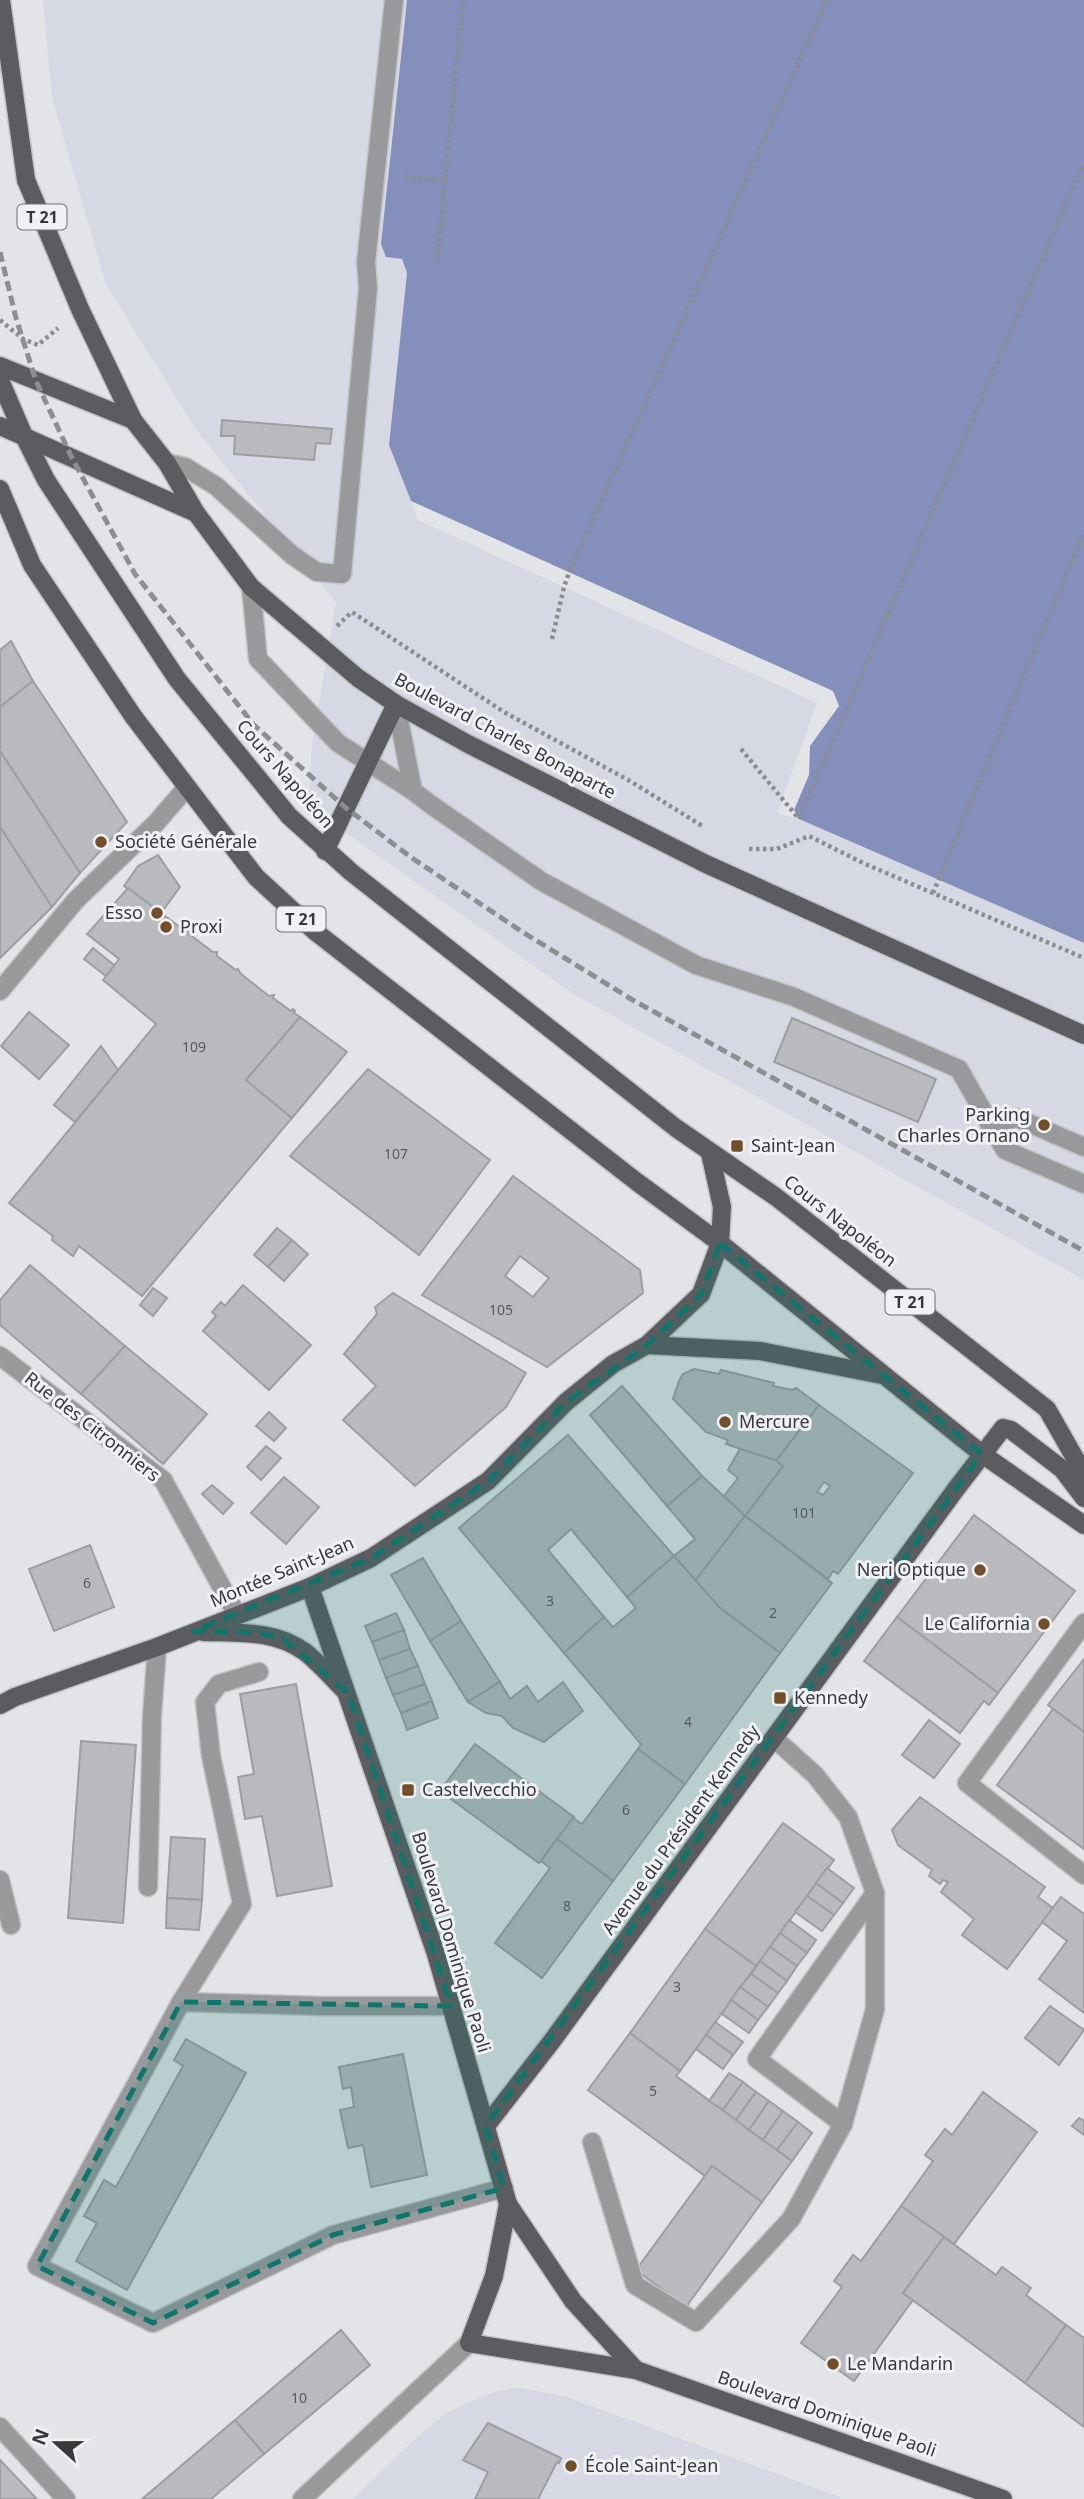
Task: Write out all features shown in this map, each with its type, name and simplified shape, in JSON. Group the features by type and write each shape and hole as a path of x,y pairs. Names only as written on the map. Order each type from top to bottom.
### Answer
{"main road":[{"name":"Boulevard Charles Bonaparte","path":"1,0 26,180 80,309 133,420 167,463 196,513 251,587 358,678 396,704 468,744 706,864 1084,1035"},
{"name":"T 21","path":"0,366 133,420"},
{"name":"Cours Napoléon","path":"0,380 46,480 177,679 289,816 325,850 710,1153 776,1197 1047,1409 1084,1474"},
{"name":"T 21","path":"0,426 196,513"},
{"name":"T 21","path":"0,489 32,565 133,716 256,877 317,933 637,1182 720,1243 982,1454 1084,1525"},
{"path":"325,850 396,704"},
{"path":"710,1153 722,1207 720,1243"},
{"name":"Montée Saint-Jean","path":"0,1705 15,1697 158,1647 310,1587 371,1558 488,1481 566,1402 613,1364 647,1345 701,1294 720,1243"},
{"path":"647,1345 760,1351 887,1376"},
{"name":"Avenue du Président Kennedy","path":"486,2126 552,2041 1003,1428 1012,1430 1062,1469 1084,1497"},
{"name":"Boulevard Dominique Paoli","path":"310,1587 432,1941 506,2196"},
{"name":"Boulevard Dominique Paoli","path":"193,1631 261,1633 284,1640 305,1653 348,1693"},
{"path":"469,2343 494,2276 506,2196"},
{"path":"506,2196 573,2301 636,2370"},
{"name":"Boulevard Dominique Paoli","path":"469,2343 636,2370 1003,2499"}],"street":[{"path":"167,463 185,467 216,486 292,555 317,572 342,574 368,288 366,262 394,0"},
{"path":"0,380 18,374"},
{"path":"251,587 258,659 338,743 413,791 541,881 696,965 793,997 959,1069 1005,1150 1084,1184"},
{"path":"396,704 413,791"},
{"path":"0,991 76,900 156,823 187,787"},
{"path":"989,1124 1017,1118 1084,1147"},
{"name":"Rue des Citronniers","path":"0,1356 163,1480 237,1615"},
{"path":"1084,1623 967,1783 1084,1875"},
{"path":"148,1886 152,1716 158,1647"},
{"path":"259,1672 219,1684 205,1702 211,1756 242,1905 181,2002 37,2266 153,2323 332,2235 506,2196"},
{"path":"593,2142 635,2285 696,2322 791,2218 843,2124 875,2009 875,1893 848,1817 815,1775 775,1739"},
{"path":"0,1881 11,1925"},
{"path":"843,2124 757,2059 875,1893"},
{"path":"181,2002 451,2006"},
{"path":"302,2499 469,2343"},
{"path":"0,2427 66,2499"}],"path":[{"path":"438,261 463,0"},
{"path":"552,639 569,573 827,0"},
{"path":"741,749 799,819 1084,163"},
{"path":"376,173 445,181"},
{"path":"0,320 23,338 38,345 80,309"},
{"path":"933,893 1084,532"},
{"path":"316,644 352,612 503,712 630,781 713,833"},
{"path":"738,844 751,850 777,849 809,836 1084,958"}],"highlighted area":[{"path":"720,1243 982,1454 486,2126 504,2188 333,2235 153,2323 37,2266 181,2002 451,2006 348,1693 284,1640 261,1633 193,1631 371,1558 488,1481 566,1402 647,1345 701,1294"}],"shaded area":[{"path":"43,0 407,0 388,175 407,273 389,444 418,520 817,703 777,813 799,819 1084,943 1084,1280 572,993 308,806 312,744 336,602 197,431 106,285 52,97"},
{"name":"École Saint-Jean","path":"517,2387 564,2396 840,2499 353,2499 419,2435 447,2412 494,2392"}],"water":[{"path":"407,0 1084,0 1084,943 799,819 794,810 809,775 810,746 839,706 833,691 411,501 389,445 407,273 402,259 386,257 381,244"}],"building":[{"path":"222,420 332,429 330,444 316,443 314,460 234,454 235,436 221,436"},
{"path":"11,641 33,681 0,707 0,650"},
{"path":"33,681 127,822 80,873 0,751 0,707"},
{"path":"0,751 80,873 52,907 0,827"},
{"path":"0,827 52,907 0,958"},
{"path":"158,855 180,887 161,913 124,886 138,866"},
{"path":"128,888 185,931 188,930 189,934 213,952 217,952 217,956 238,969 269,996 274,995 273,998 291,1011 293,1009 300,1017 246,1080 292,1118 142,1296 79,1246 73,1256 52,1240 53,1236 9,1203 156,1024 103,980 119,959 87,934"},
{"path":"93,948 114,965 106,976 84,959"},
{"path":"29,1012 69,1045 39,1079 1,1046"},
{"path":"300,1017 347,1052 292,1118 246,1080"},
{"path":"792,1018 936,1079 918,1122 774,1062"},
{"path":"101,1046 118,1070 75,1122 54,1105"},
{"path":"368,1069 490,1160 419,1255 290,1156"},
{"path":"513,1176 640,1270 643,1293 547,1367 422,1295","holes":["520,1256 549,1278 533,1297 505,1276"]},
{"path":"277,1228 292,1240 268,1267 254,1255"},
{"path":"292,1240 308,1254 284,1281 268,1267"},
{"path":"30,1265 125,1346 81,1394 0,1325 0,1300"},
{"path":"243,1285 311,1345 269,1390 203,1331 216,1316 212,1312 221,1302 225,1306"},
{"path":"153,1288 167,1298 153,1316 140,1305"},
{"path":"393,1293 526,1373 506,1407 415,1486 343,1420 376,1386 344,1354 377,1314 375,1307"},
{"path":"125,1346 207,1414 163,1464 81,1394"},
{"path":"694,1369 719,1374 721,1370 774,1383 773,1386 792,1390 796,1388 819,1405 776,1461 726,1444 728,1440 706,1432 673,1399 683,1374"},
{"path":"622,1386 702,1476 667,1506 590,1415"},
{"path":"819,1405 913,1473 838,1574 833,1571 828,1579 745,1516 783,1466 776,1461","holes":["824,1482 830,1486 823,1495 817,1492"]},
{"path":"269,1412 286,1428 274,1441 256,1426"},
{"path":"568,1435 674,1556 627,1597 571,1529 548,1550 604,1617 564,1653 459,1528"},
{"path":"266,1446 281,1458 261,1480 247,1467"},
{"path":"740,1449 775,1460 783,1466 745,1516 724,1496 738,1478 728,1470"},
{"path":"702,1476 745,1516 695,1581 674,1556 695,1539 667,1506"},
{"path":"284,1477 319,1507 286,1544 251,1513"},
{"path":"212,1485 233,1503 223,1514 202,1494"},
{"path":"974,1515 1075,1591 998,1693 897,1617"},
{"path":"745,1516 832,1583 780,1653 720,1608 695,1581"},
{"path":"90,1545 114,1607 54,1631 29,1569"},
{"path":"674,1556 720,1608 780,1653 685,1784 638,1749 641,1744 564,1653 604,1617 613,1627 636,1608 627,1597"},
{"path":"423,1558 461,1621 430,1641 391,1575"},
{"path":"396,1613 404,1630 372,1642 365,1626"},
{"path":"897,1617 998,1693 989,1705 984,1701 960,1733 864,1661"},
{"path":"461,1621 500,1682 468,1702 430,1641"},
{"path":"404,1630 410,1649 379,1660 372,1642"},
{"path":"410,1649 418,1666 386,1678 379,1660"},
{"path":"1084,1659 1084,1732 1048,1705"},
{"path":"418,1666 425,1684 393,1695 386,1678"},
{"path":"500,1682 510,1699 527,1686 538,1702 563,1682 583,1711 544,1742 513,1728 502,1716 486,1713 468,1702"},
{"path":"296,1684 332,1886 277,1896 262,1816 245,1819 238,1777 254,1774 240,1694"},
{"path":"425,1684 432,1701 401,1713 393,1695"},
{"path":"432,1701 438,1718 407,1730 401,1713"},
{"path":"1053,1709 1084,1732 1084,1849 997,1785"},
{"path":"929,1720 960,1744 934,1778 902,1755"},
{"path":"81,1741 136,1745 123,1923 68,1918"},
{"path":"475,1744 574,1817 539,1863 440,1791"},
{"path":"638,1749 685,1784 613,1881 557,1839 573,1818 582,1824"},
{"path":"920,1797 1045,1887 1038,1897 1053,1908 1007,1969 962,1935 974,1919 941,1892 948,1882 943,1880 940,1884 929,1876 932,1870 898,1845 892,1830"},
{"path":"783,1823 834,1860 756,1966 705,1929"},
{"path":"171,1837 205,1839 202,1900 167,1898"},
{"path":"557,1839 613,1881 542,1978 495,1943 550,1868 541,1861"},
{"path":"827,1868 854,1888 843,1903 816,1883"},
{"path":"816,1883 843,1903 834,1915 807,1896"},
{"path":"807,1896 834,1915 822,1931 795,1912"},
{"path":"1061,1897 1084,1914 1084,2013 1039,1979 1067,1941 1042,1922"},
{"path":"167,1898 202,1900 199,1930 166,1928"},
{"path":"789,1920 816,1940 807,1953 780,1933"},
{"path":"705,1929 756,1966 680,2071 630,2033"},
{"path":"780,1933 807,1953 797,1966 770,1947"},
{"path":"770,1947 797,1966 787,1981 760,1961"},
{"path":"760,1961 787,1981 778,1993 751,1974"},
{"path":"751,1974 778,1993 768,2007 740,1987"},
{"path":"740,1987 768,2007 758,2020 731,2000"},
{"path":"731,2000 758,2020 749,2033 722,2014"},
{"path":"1050,2006 1084,2030 1059,2065 1025,2038"},
{"path":"715,2022 743,2042 733,2055 706,2035"},
{"path":"630,2033 680,2071 676,2076 792,2161 762,2202 712,2166 705,2176 588,2090"},
{"path":"706,2035 733,2055 723,2069 696,2049"},
{"path":"186,2039 246,2073 127,2290 76,2261 97,2223 84,2216 104,2180 116,2187 183,2066 174,2060"},
{"path":"403,2054 427,2175 371,2187 363,2145 348,2148 340,2110 354,2107 351,2087 343,2089 339,2067"},
{"path":"729,2073 743,2082 723,2110 709,2101"},
{"path":"743,2082 756,2092 736,2120 723,2110"},
{"path":"756,2092 769,2101 749,2130 736,2120"},
{"path":"983,2092 1037,2132 954,2244 901,2206 933,2161 925,2155 945,2129 952,2135"},
{"path":"769,2101 783,2111 763,2140 749,2130"},
{"path":"783,2111 798,2122 777,2150 763,2140"},
{"path":"1079,2118 1084,2121 1084,2135 1072,2126"},
{"path":"798,2122 812,2133 792,2161 777,2150"},
{"path":"712,2166 762,2202 686,2307 636,2270"},
{"path":"901,2206 944,2237 903,2293 913,2300 854,2381 801,2343 842,2287 834,2281 853,2255 861,2261"},
{"path":"944,2237 996,2275 1002,2267 1031,2288 1026,2295 1066,2325 1025,2383 903,2293"},
{"path":"1066,2325 1084,2338 1084,2427 1025,2383"},
{"path":"341,2330 370,2365 264,2454 235,2420"},
{"path":"235,2420 264,2454 211,2499 142,2499"},
{"path":"488,2423 561,2458 538,2499 475,2499 488,2472 463,2460"},
{"path":"0,2460 37,2499 0,2499"}],"railway":[{"path":"0,252 16,318 36,381 72,458 135,574 254,725 346,808 412,858 521,931 631,999 1084,1251"}],"place":[{"name":"Société Générale","path":"101,842"},
{"name":"Esso","path":"157,913"},
{"name":"Proxi","path":"166,927"},
{"name":"Parking Charles Ornano","path":"1044,1125"},
{"name":"Saint-Jean","path":"737,1146"},
{"name":"Mercure","path":"725,1422"},
{"name":"Neri Optique","path":"980,1570"},
{"name":"Le California","path":"1044,1624"},
{"name":"Kennedy","path":"780,1698"},
{"name":"Castelvecchio","path":"408,1790"},
{"name":"Le Mandarin","path":"833,2364"},
{"name":"École Saint-Jean","path":"571,2466"}]}
